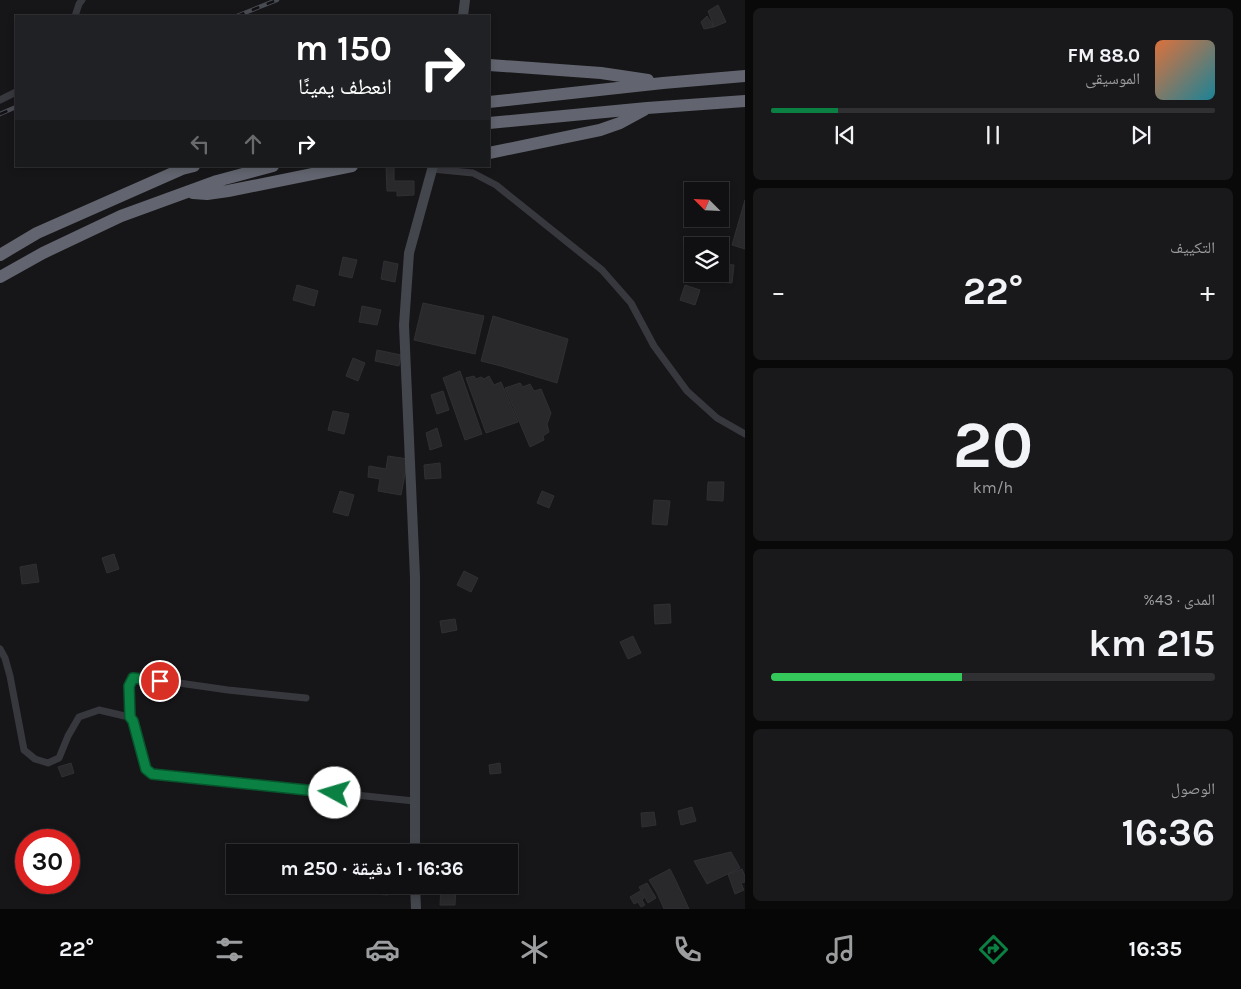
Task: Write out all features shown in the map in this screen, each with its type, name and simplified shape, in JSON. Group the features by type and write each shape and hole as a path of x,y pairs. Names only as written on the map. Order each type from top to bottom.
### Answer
{"highway":[{"path":"490,65 600,73 663,83"},
{"path":"490,102 745,76"},
{"path":"490,123 745,101"},
{"path":"490,153 600,130 629,119 647,108"},
{"path":"0,255 37,233 189,167"},
{"path":"0,277 43,253 121,216 217,181 269,167"},
{"path":"186,193 218,193 348,167"}],"street":[{"path":"75,15 82,0"},
{"path":"463,15 465,0"},
{"path":"0,100 15,92"},
{"path":"415,844 415,576 404,325 409,253 433,168 473,173 496,185 602,270 631,303 654,346 687,391 717,418 745,434"},
{"path":"0,649 5,658 10,676 24,750 35,759 48,763 59,758 68,736 79,717 99,710 130,717"},
{"path":"306,698 228,690 144,678 133,678 129,686 130,717 133,721 146,769 152,774 414,801"},
{"path":"415,894 416,909"}],"building":[{"path":"718,5 726,22 714,27 708,11"},
{"path":"707,16 714,27 704,29 701,22"},
{"path":"386,167 394,167 394,181 414,181 414,195 397,196 397,191 387,191"},
{"path":"745,200 745,249 732,245"},
{"path":"343,257 357,260 352,278 339,275"},
{"path":"384,261 398,264 395,282 381,279"},
{"path":"729,265 734,265 732,283 719,282 729,282"},
{"path":"297,285 318,291 314,306 293,300"},
{"path":"685,285 700,290 695,305 680,300"},
{"path":"423,303 484,316 475,354 414,340"},
{"path":"362,306 381,310 377,325 359,322"},
{"path":"493,316 568,339 557,383 481,361"},
{"path":"377,350 401,355 399,366 375,361"},
{"path":"353,358 365,363 358,381 346,376"},
{"path":"460,371 482,434 465,440 443,378"},
{"path":"474,376 476,379 481,377 484,379 489,376 494,385 501,382 518,422 486,433 466,378"},
{"path":"520,383 523,387 530,384 534,391 541,389 551,413 547,424 549,432 543,436 544,440 530,447 505,388"},
{"path":"443,391 449,410 437,414 431,395"},
{"path":"333,411 349,414 344,434 328,430"},
{"path":"437,428 442,446 430,450 426,433"},
{"path":"388,456 408,459 401,495 378,491 380,479 368,477 369,466 386,469"},
{"path":"440,463 441,478 425,479 424,465"},
{"path":"708,482 724,482 723,501 707,500"},
{"path":"340,491 354,495 348,516 333,512"},
{"path":"542,491 554,496 549,508 537,503"},
{"path":"654,500 670,501 667,525 652,524"},
{"path":"114,554 119,569 107,573 102,558"},
{"path":"36,564 39,582 22,584 20,567"},
{"path":"464,571 478,578 471,592 457,585"},
{"path":"670,604 671,623 655,624 654,605"},
{"path":"455,619 457,630 442,633 440,621"},
{"path":"633,636 641,653 628,659 620,642"},
{"path":"71,763 74,773 62,777 58,767"},
{"path":"500,763 501,773 490,774 489,765"},
{"path":"692,807 696,821 681,825 678,811"},
{"path":"654,812 656,825 642,827 641,813"},
{"path":"731,852 740,868 707,884 694,861"},
{"path":"670,869 689,909 664,909 649,880"},
{"path":"742,869 745,882 741,883 744,890 735,894 728,874"},
{"path":"647,883 656,898 648,903 639,887"},
{"path":"640,891 645,905 641,907 638,902 634,904 630,897"},
{"path":"441,894 456,894 455,905 440,905"}],"railway":[{"path":"240,15 277,0"},
{"path":"0,114 15,107"}],"route":[{"path":"160,681 133,678 129,686 130,717 133,721 146,769 152,774 335,793"}]}
